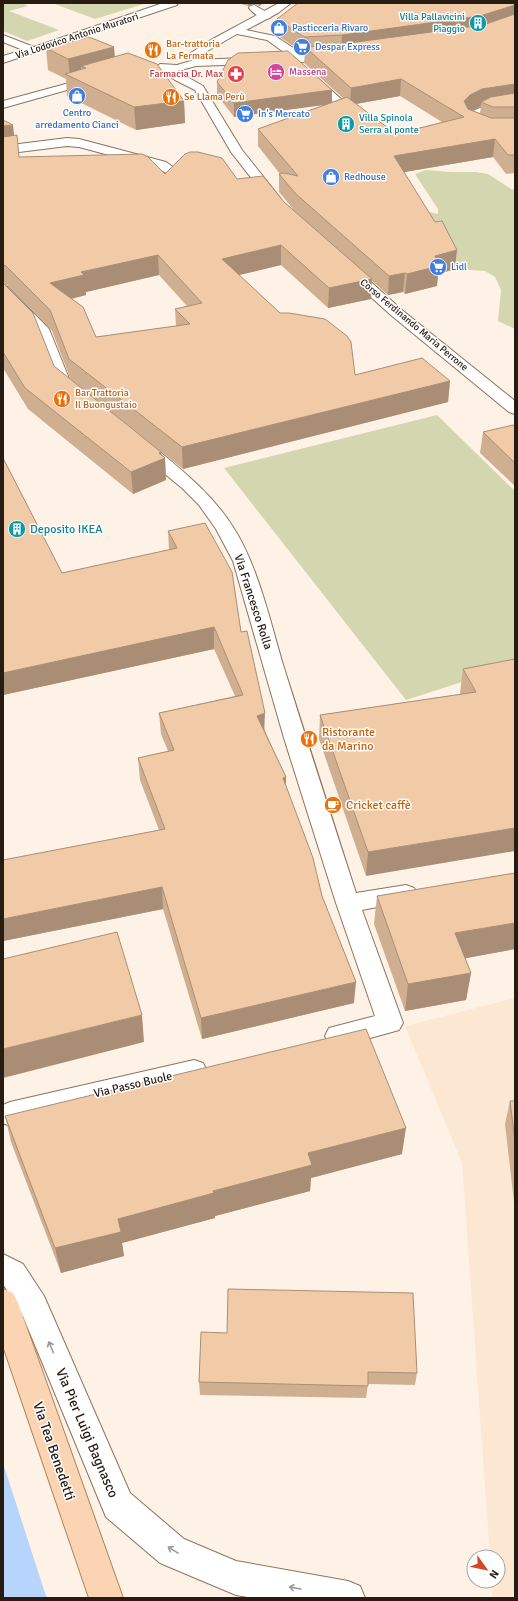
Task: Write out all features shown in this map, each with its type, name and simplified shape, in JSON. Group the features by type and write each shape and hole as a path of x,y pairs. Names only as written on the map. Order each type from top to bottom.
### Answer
{"main road":[{"name":"Via Tea Benedetti","path":"3,1303 106,1598"}],"street":[{"name":"Via Lodovico Antonio Muratori","path":"3,60 173,3"},
{"path":"286,3 266,16 204,47 179,53 192,59 304,59 348,55"},
{"path":"254,8 266,16"},
{"path":"237,31 274,39 289,49 295,56 304,59"},
{"path":"3,38 32,50"},
{"path":"151,64 165,68 182,68 204,47"},
{"path":"192,59 200,85 237,152 285,212"},
{"path":"291,59 345,108"},
{"path":"165,68 179,78 200,85"},
{"path":"3,105 105,76"},
{"path":"515,105 477,113 470,119 471,123 490,130 515,130"},
{"path":"16,135 36,146"},
{"path":"3,150 67,142 79,143 154,163 166,167 174,173"},
{"name":"Corso Ferdinando Maria Perrone","path":"337,259 397,313 515,409"},
{"path":"3,290 44,332 63,383 86,402"},
{"name":"Via Francesco Rolla","path":"128,435 188,484 205,501 225,528 242,561 295,738 348,903"},
{"path":"315,1041 390,1023 348,903 425,890"},
{"name":"Via Passo Buole","path":"10,1114 217,1065"},
{"name":"Via Pier Luigi Bagnasco","path":"3,1268 13,1274 34,1306 118,1505 172,1551 236,1578 348,1598"}],"shaded area":[{"path":"515,998 515,1598 492,1598 491,1589 506,1589 506,1549 489,1549 462,1163 405,1026"}],"green space":[{"path":"3,3 21,3 28,6 9,11 59,30 27,41 3,31"},
{"path":"52,3 147,3 95,19"},
{"path":"426,170 476,172 488,174 515,190 515,329 498,321 501,290 495,277 485,271 455,269 441,240 281,178 438,214 438,209 415,174"},
{"path":"437,415 515,491 515,665 406,700 224,468"}],"water":[{"path":"3,1463 44,1590 47,1598 3,1598"}],"building":[{"path":"298,3 515,3 515,5 480,16 342,35 304,37 277,19"},
{"path":"515,14 515,84 482,89 470,95 464,101 468,109 491,118 515,118 515,155 508,155 495,139 394,156 435,222 442,221 457,250 435,256 439,266 407,274 405,273 389,276 296,194 279,174 284,173 298,176 258,129 347,97 396,134 464,117 401,79 351,88 305,47 342,44 483,25"},
{"path":"89,37 114,47 68,59 46,48"},
{"path":"288,51 332,90 234,103 217,82 228,60 238,53"},
{"path":"128,53 157,64 184,101 134,107 65,74 86,68 81,66"},
{"path":"515,93 515,107 493,107 481,102 491,97"},
{"path":"3,120 13,125 3,126"},
{"path":"17,135 19,157 142,154 148,157 165,174 185,154 190,152 198,152 222,158 237,179 263,176 284,202 372,279 329,288 281,245 222,259 280,313 325,319 347,336 351,342 355,375 422,358 450,381 182,447 69,359 50,310 6,266 3,265 3,137","holes":["158,255 202,303 175,309 190,324 96,337 83,307 50,283 84,275 81,272"]},
{"path":"3,283 33,313 54,366 161,452 159,453 165,458 131,472 25,388 3,352"},
{"path":"513,425 515,426 515,463 483,432"},
{"path":"3,458 62,573 177,548 168,531 205,523 232,572 241,632 247,631 265,713 257,716 286,777 283,778 313,858 322,896 356,982 201,1018 162,887 3,919 3,860 165,829 138,758 174,750 159,713 243,695 214,627 3,673"},
{"path":"515,659 515,828 368,852 320,715 476,692 463,669"},
{"path":"515,873 515,923 455,933 471,973 408,984 377,896"},
{"path":"117,932 142,1015 3,1049 3,959"},
{"path":"366,1029 406,1128 308,1153 312,1165 213,1191 214,1193 118,1219 121,1232 55,1248 5,1116"},
{"path":"510,1101 515,1101 515,1141"},
{"path":"228,1289 413,1293 417,1373 368,1372 368,1386 199,1382 201,1332 227,1333"}],"place":[{"name":"Villa Pallavicini Piaggio","path":"478,23"},
{"name":"Pasticceria Rivaro","path":"279,28"},
{"name":"Despar Express","path":"302,47"},
{"name":"Bar-trattoria La Fermata","path":"153,50"},
{"name":"Massena","path":"276,72"},
{"name":"Farmacia Dr. Max","path":"236,74"},
{"name":"Centro arredamento Cianci","path":"77,96"},
{"name":"Se Llama Perù","path":"171,97"},
{"name":"In's Mercato","path":"245,114"},
{"name":"Villa Spinola Serra al ponte","path":"346,124"},
{"name":"Redhouse","path":"331,177"},
{"name":"Lidl","path":"438,267"},
{"name":"Bar Trattoria Il Buongustaio","path":"62,399"},
{"name":"Deposito IKEA","path":"17,529"},
{"name":"Ristorante da Marino","path":"309,739"},
{"name":"Cricket caffè","path":"333,805"}]}
